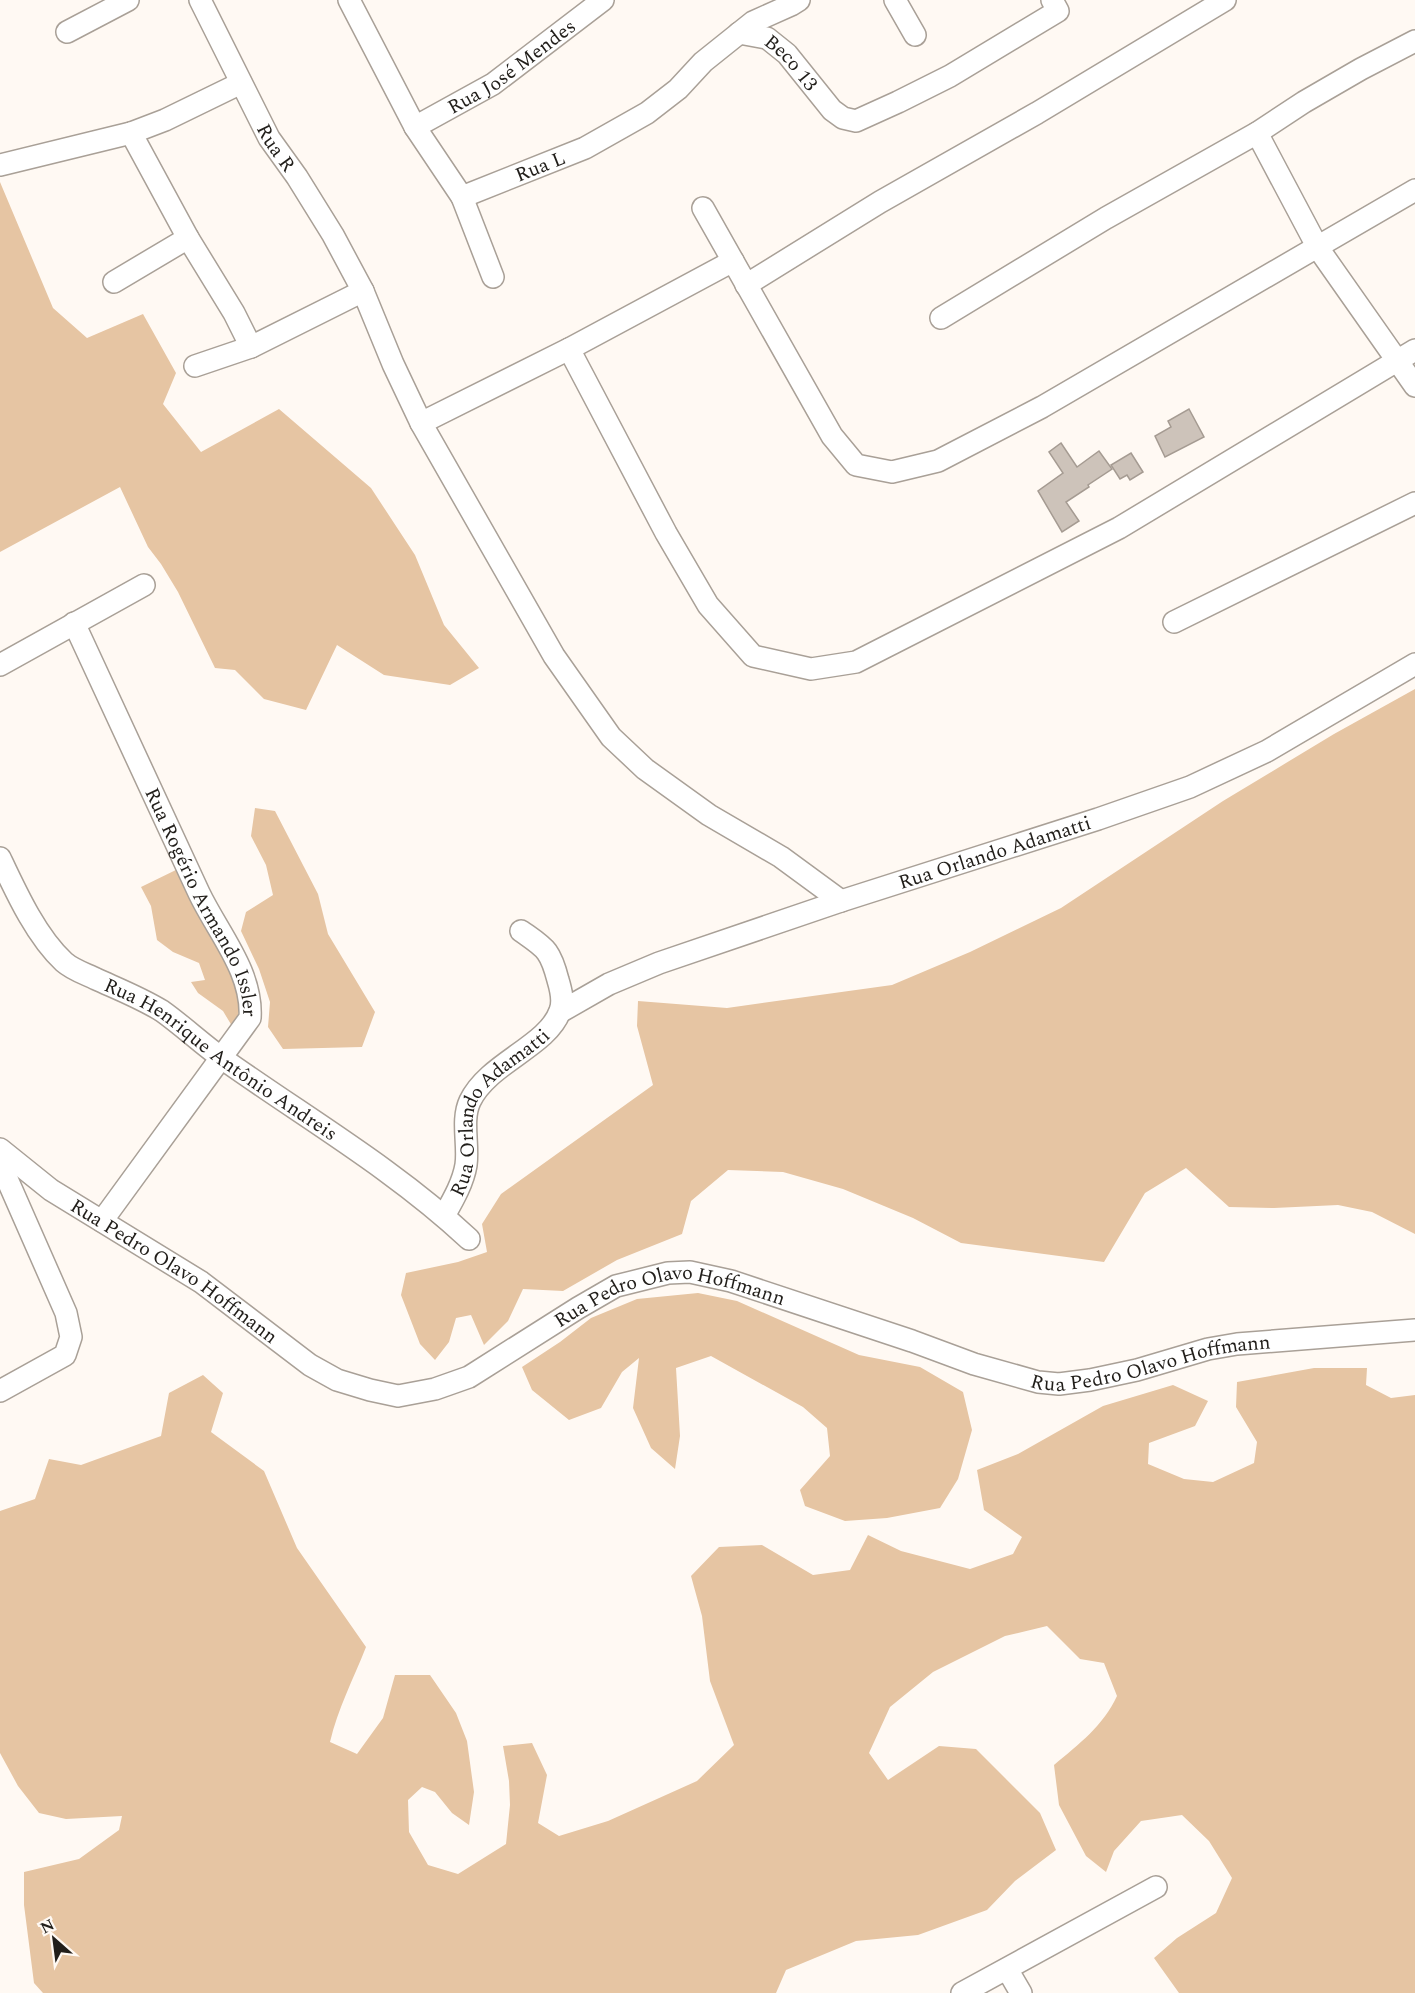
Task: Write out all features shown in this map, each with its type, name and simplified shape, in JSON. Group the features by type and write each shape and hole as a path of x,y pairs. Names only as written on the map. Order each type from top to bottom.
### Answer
{"street":[{"path":"66,32 128,0"},
{"name":"Rua R","path":"200,0 269,138 297,177 333,235 363,291 393,364 421,423 554,656 611,737 645,769 709,815 781,857 841,901"},
{"path":"349,0 415,128 462,197 493,277"},
{"name":"Rua José Mendes","path":"415,128 492,84 603,0"},
{"name":"Rua L","path":"462,197 585,148 647,112 678,89 703,62 753,22 800,0"},
{"path":"895,0 915,35"},
{"path":"746,285 880,202 926,178 1225,0"},
{"name":"Beco 13","path":"739,33 767,38 787,54 832,110 843,118 856,121 950,76 1055,6"},
{"path":"940,318 1106,218 1257,133 1304,102 1415,41"},
{"path":"0,165 131,133 165,120 241,83"},
{"path":"131,133 188,238 234,313 251,347"},
{"path":"1257,133 1318,248 1359,308 1406,355 1415,386"},
{"path":"703,208 832,436 856,465 892,472 938,461 1042,407 1415,190"},
{"path":"114,282 188,238"},
{"path":"421,423 569,349 733,261"},
{"path":"195,366 251,347 363,291"},
{"path":"569,349 666,533 708,605 753,656 811,669 856,662 1119,528 1406,355"},
{"path":"1174,622 1415,503"},
{"path":"0,665 144,585"},
{"name":"Rua Rogério Armando Issler","path":"74,623 205,906 239,965 251,1002 250,1018 102,1221"},
{"name":"Rua Orlando Adamatti","path":"560,1012 609,984 659,963 1190,787 1268,751 1415,664"},
{"name":"Rua Henrique Antônio Andreis","path":"0,858 12,884 46,942 66,963 161,1011 221,1058 369,1157 444,1215 469,1239"},
{"name":"Rua Orlando Adamatti","path":"444,1215 458,1192 466,1166 466,1126 469,1104 474,1094 480,1085 555,1023 562,1005 561,992 551,957 546,949 521,931"},
{"name":"Rua Pedro Olavo Hoffmann","path":"0,1149 51,1190 201,1282 310,1365 337,1380 398,1396 435,1389 469,1377 616,1286 668,1272 690,1272 731,1281 974,1364 1038,1382 1059,1384 1137,1370 1208,1349 1237,1344 1415,1330"},
{"path":"0,1162 66,1313 71,1337 65,1355 0,1391"},
{"path":"963,1993 1156,1887"},
{"path":"1007,1969 1021,1993"}],"shaded area":[{"path":"0,182 53,308 87,338 143,314 176,373 163,404 201,452 279,409 371,488 415,555 444,625 479,668 450,685 384,675 337,645 306,710 264,699 235,670 215,668 178,592 148,547 120,487 0,552"},
{"path":"1415,689 1415,1234 1372,1212 1338,1205 1274,1208 1229,1207 1186,1168 1145,1193 1104,1262 961,1243 913,1218 843,1189 783,1172 728,1170 691,1201 682,1234 617,1260 563,1291 523,1289 508,1321 484,1345 471,1315 456,1318 449,1342 435,1360 420,1344 401,1295 406,1273 458,1262 487,1252 482,1224 501,1194 653,1085 637,1026 638,1001 727,1008 892,985 970,952 1061,908 1223,801 1334,734"},
{"path":"255,808 275,811 318,894 328,934 375,1012 362,1047 283,1049 268,1027 270,1002 259,969 241,931 246,912 273,895 266,865 251,836"},
{"path":"180,868 237,982 241,1002 232,1026 223,1011 198,993 191,982 205,980 199,963 173,952 157,940 151,906 141,887"},
{"path":"698,1293 737,1301 859,1355 920,1367 963,1392 972,1430 958,1479 940,1508 887,1518 845,1521 805,1506 800,1490 830,1456 827,1428 803,1407 711,1356 676,1368 680,1436 675,1469 651,1448 633,1408 639,1358 622,1372 601,1408 569,1420 532,1390 522,1367 591,1318 637,1299"},
{"path":"1314,1368 1367,1368 1366,1385 1391,1398 1415,1395 1415,1993 1179,1993 1154,1958 1177,1938 1216,1913 1232,1878 1209,1841 1182,1815 1141,1821 1114,1851 1106,1872 1086,1856 1059,1805 1054,1765 1098,1725 1117,1696 1104,1663 1080,1659 1047,1626 1005,1636 933,1672 890,1707 869,1753 888,1780 939,1746 976,1749 1040,1813 1056,1850 1015,1881 987,1910 918,1935 856,1941 786,1970 776,1993 43,1993 34,1983 24,1905 24,1872 79,1859 119,1830 122,1816 66,1819 39,1813 18,1786 0,1753 0,1511 35,1499 49,1459 81,1465 161,1436 169,1393 203,1375 223,1393 211,1432 264,1471 297,1548 366,1647 341,1706 330,1742 357,1754 383,1718 395,1675 430,1675 456,1713 467,1741 474,1792 469,1825 452,1813 435,1792 422,1787 408,1800 409,1832 428,1865 458,1874 506,1844 510,1805 509,1781 503,1746 532,1743 547,1775 538,1823 559,1836 608,1821 697,1781 734,1745 710,1681 702,1616 691,1576 719,1547 762,1545 813,1575 850,1570 868,1535 901,1551 970,1569 1013,1554 1022,1537 984,1510 977,1470 1018,1454 1103,1406 1173,1385 1208,1401 1195,1426 1149,1443 1148,1464 1184,1479 1213,1482 1254,1463 1257,1442 1236,1407 1237,1382"}],"building":[{"path":"1189,409 1204,437 1165,457 1155,436 1171,427 1168,421"},
{"path":"1061,443 1077,467 1099,451 1112,469 1066,502 1079,521 1062,532 1038,491 1063,473 1049,452"},
{"path":"1131,453 1143,472 1130,480 1127,475 1120,479 1111,465"}]}
